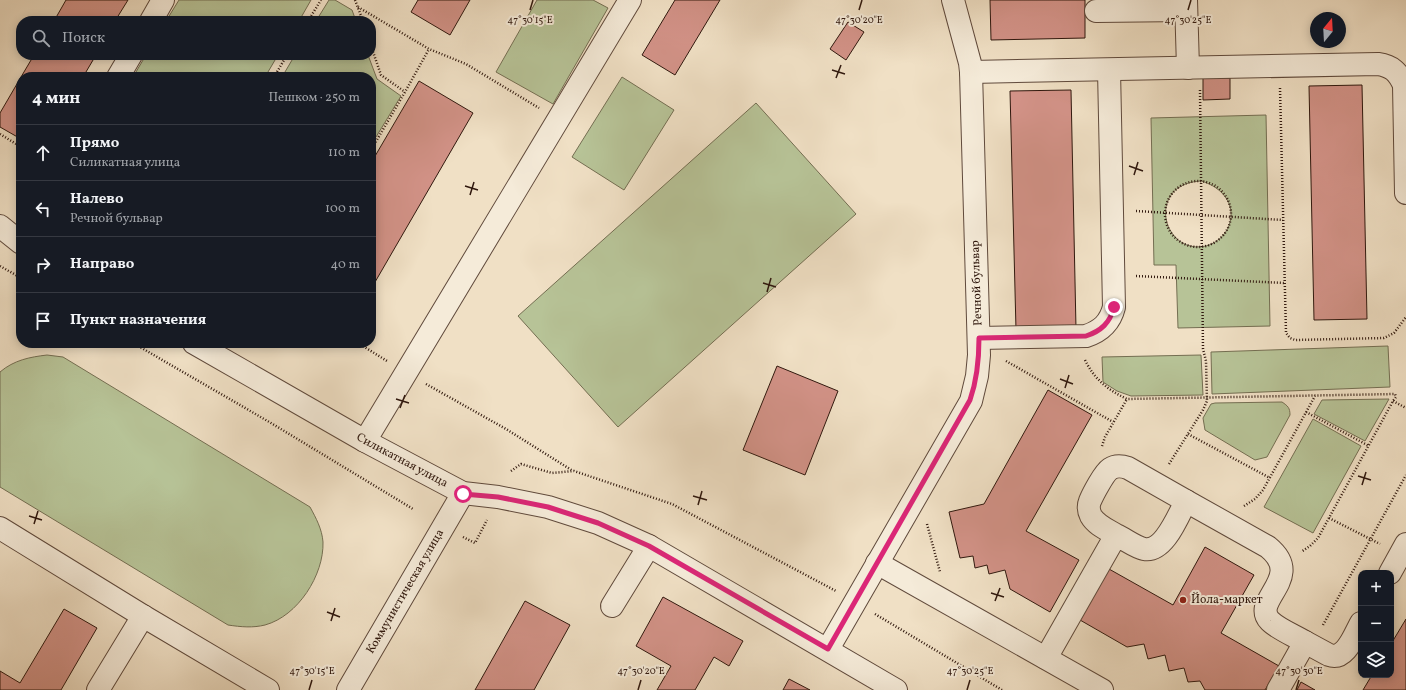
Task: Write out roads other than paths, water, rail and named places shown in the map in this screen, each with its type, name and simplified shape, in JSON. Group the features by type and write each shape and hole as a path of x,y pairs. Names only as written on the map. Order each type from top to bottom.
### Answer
{"street":[{"path":"154,16 163,0"},
{"path":"364,441 630,0"},
{"name":"Речной бульвар","path":"828,649 970,400 977,376 979,338 971,72 970,63 953,0"},
{"path":"1096,12 1186,5 1194,68"},
{"path":"121,72 128,60"},
{"path":"971,72 1378,64 1387,66 1395,70 1400,76 1404,85 1406,193"},
{"path":"979,338 1086,336 1095,333 1108,323 1113,314 1114,274 1109,70"},
{"path":"0,226 16,239"},
{"name":"Силикатная улица","path":"203,348 364,441 463,494 498,497 548,507 598,523 649,546 896,690"},
{"path":"1186,501 1165,540 1156,548 1144,549 1116,535 1097,523 1090,514 1089,508 1090,502 1109,469 1115,466 1128,468 1268,547 1275,553 1281,564 1281,579 1266,606 1267,616 1274,624 1329,655 1339,655 1345,651 1358,628"},
{"name":"Коммунистическая улица","path":"348,690 463,494"},
{"path":"0,528 143,616 268,690"},
{"path":"1046,658 1116,535"},
{"path":"612,606 649,546"},
{"path":"1392,570 1403,549"},
{"path":"877,563 1102,690"},
{"path":"98,690 143,616"},
{"path":"1278,690 1309,644"}],"place":[{"name":"Йола-маркет","path":"1183,600"}]}
